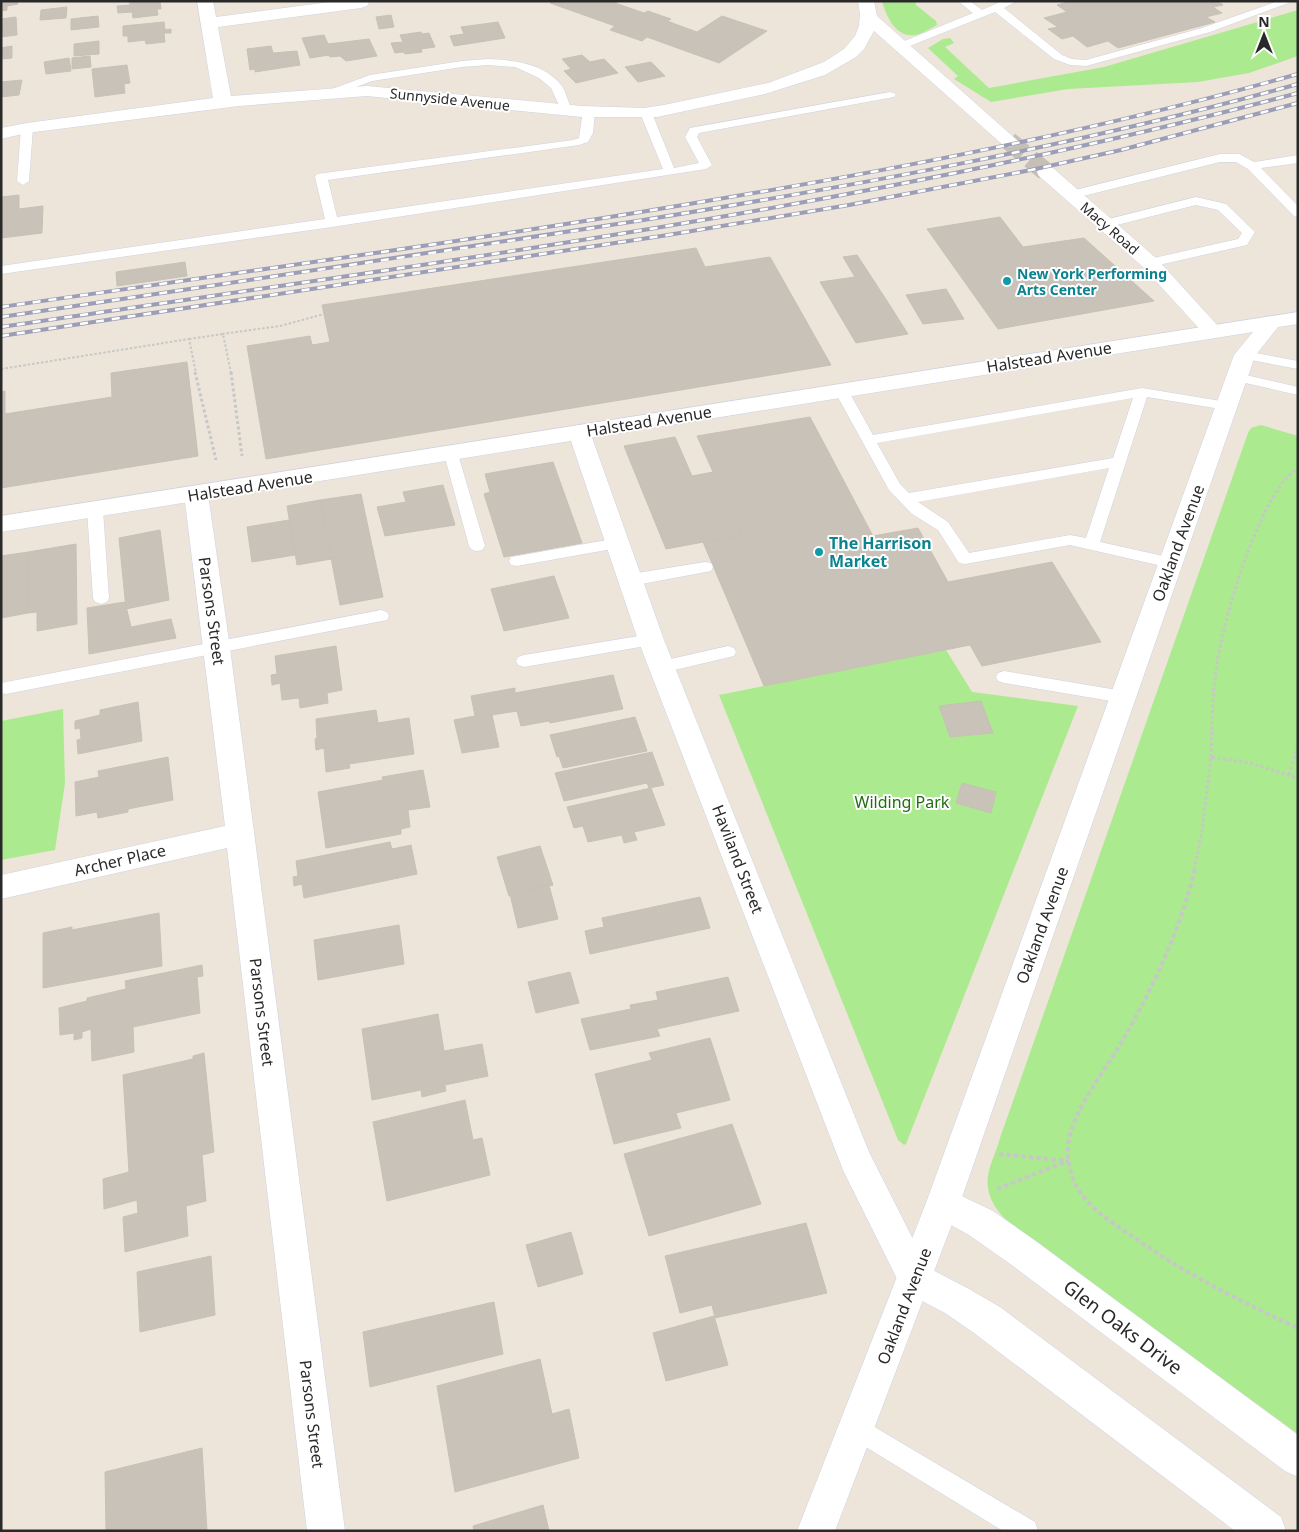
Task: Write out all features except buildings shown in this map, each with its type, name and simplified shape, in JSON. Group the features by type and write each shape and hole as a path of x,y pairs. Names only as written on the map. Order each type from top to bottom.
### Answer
{"street":[{"path":"205,1 223,103"},
{"path":"208,23 361,3 360,1"},
{"path":"867,10 901,46 1009,141"},
{"name":"Sunnyside Avenue","path":"1,134 27,128 223,103 370,91 566,110 646,113 721,100 809,75 845,57 859,44 866,31 867,10"},
{"name":"Macy Road","path":"1046,172 1150,263 1212,331"},
{"name":"Halstead Avenue","path":"1,524 451,454 1284,320"},
{"name":"Oakland Avenue","path":"816,1531 943,1203 1241,366 1284,320"},
{"name":"Haviland Street","path":"579,432 651,640 855,1159 914,1279"},
{"name":"Parsons Street","path":"196,494 217,648 326,1531"},
{"name":"Archer Place","path":"1,887 239,834"},
{"name":"Glen Oaks Drive","path":"943,1203 981,1223 1025,1254 1298,1458"},
{"path":"914,1279 957,1301 987,1320 1268,1531"}],"lane":[{"path":"963,1 981,14"},
{"path":"901,46 1012,1"},
{"path":"996,8 1058,57 1070,62 1086,62 1206,30 1289,1"},
{"path":"328,94 370,78 462,64 488,62 517,64 543,76 556,86 566,110"},
{"path":"1,270 332,223 706,165 690,137 694,130 890,95"},
{"path":"332,223 321,177 575,143 584,140 587,133 589,111"},
{"path":"646,113 670,172"},
{"path":"23,181 27,128"},
{"path":"1071,195 1220,158 1239,158 1252,166 1297,210"},
{"path":"1252,166 1298,159"},
{"path":"1105,224 1196,201 1222,207 1248,232 1243,242 1150,263"},
{"path":"1241,366 1298,365"},
{"path":"1241,366 1298,391"},
{"path":"841,390 894,487 917,510 943,526 965,559 1070,540 1171,563"},
{"path":"868,440 1142,392 1227,406"},
{"path":"1092,546 1142,392"},
{"path":"451,454 477,546"},
{"path":"905,498 1118,462"},
{"path":"95,510 101,598"},
{"path":"516,561 618,543"},
{"path":"631,580 705,567"},
{"path":"6,688 380,616"},
{"path":"524,661 651,640"},
{"path":"662,667 728,652"},
{"path":"1004,677 1123,697"},
{"path":"856,1428 1026,1531"}],"path":[{"path":"1,369 280,326 324,314"},
{"path":"223,334 232,382 242,456 234,458"},
{"path":"189,339 202,406 216,461 225,460"},
{"path":"1298,468 1288,474 1278,487 1249,552 1232,600 1216,668 1211,757 1200,841 1182,912 1158,971 1115,1055 1075,1118 1068,1146 1068,1161 1073,1181 1094,1209 1185,1272 1240,1302 1298,1328"},
{"path":"1290,775 1291,763 1298,744"},
{"path":"1211,757 1250,763 1298,778"},
{"path":"996,1153 1068,1161"},
{"path":"990,1192 1068,1161"}],"green space":[{"path":"882,1 915,1 916,5 936,21 937,25 915,35 902,33 897,30 889,19"},
{"path":"1298,10 1298,56 1249,73 1198,82 1068,89 991,102 954,79 958,76 928,48 943,39 950,38 954,43 945,47 989,88 1104,67"},
{"path":"1261,425 1298,436 1298,1434 1014,1227 994,1205 988,1184 989,1171 1000,1138 1248,433 1251,428"},
{"name":"Wilding Park","path":"946,650 972,692 1078,706 904,1145 898,1140 719,695"},
{"path":"63,709 65,783 55,850 1,860 1,721"}],"tunnel":[{"path":"1009,141 1046,172"}],"railway":[{"path":"1,307 513,232 838,178 1069,132 1222,95 1298,74"},
{"path":"1,317 558,234 804,193 1052,145 1216,106 1298,84"},
{"path":"1,327 490,254 816,200 977,169 1138,133 1298,93"},
{"path":"1,336 668,235 849,205 1031,170 1121,150 1298,103"}],"place":[{"name":"New York Performing Arts Center","path":"1007,281"},
{"name":"The Harrison Market","path":"819,552"}]}
